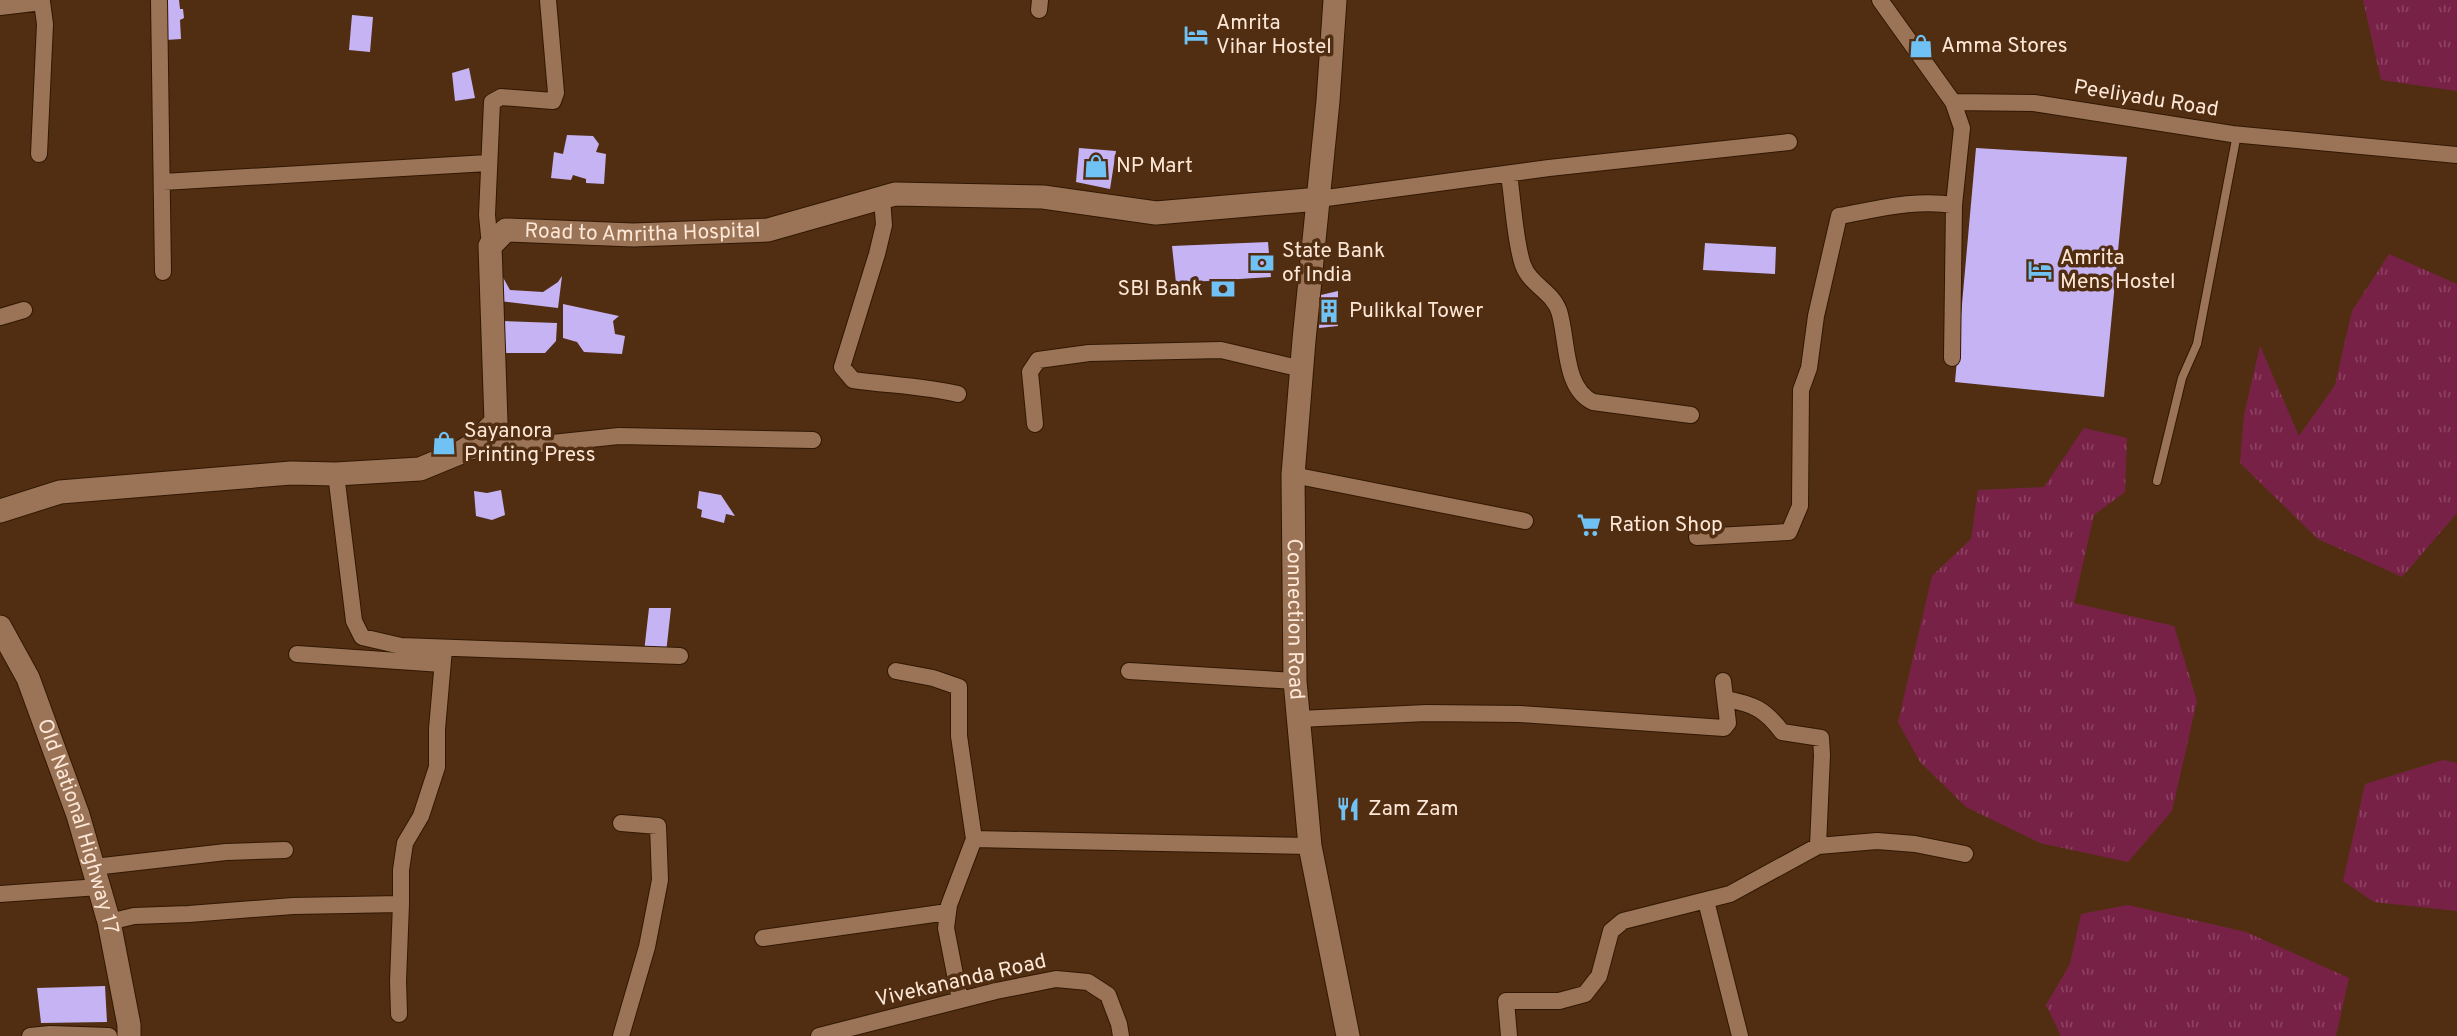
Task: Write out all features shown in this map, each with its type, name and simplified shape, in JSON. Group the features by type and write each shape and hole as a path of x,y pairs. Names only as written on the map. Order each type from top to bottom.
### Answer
{"street":[{"path":"159,0 163,272"},
{"path":"0,511 60,492 291,473 337,474 420,469 474,444 496,422 487,215 492,102 501,97 553,101 556,93 548,0"},
{"name":"Connection Road","path":"1335,0 1293,475 1295,681 1310,846 1348,1036"},
{"path":"1880,0 1952,102 1962,128 1954,205 1952,358"},
{"path":"0,7 42,2 45,24 39,153"},
{"name":"Peeliyadu Road","path":"1952,102 2034,103 2237,134 2457,155"},
{"path":"1319,199 1789,142"},
{"path":"163,182 488,163"},
{"path":"1509,175 1522,263 1529,278 1551,297 1559,309 1574,386 1582,397 1592,402 1691,415"},
{"name":"Road to Amritha Hospital","path":"490,246 506,230 634,235 768,230 895,194 1043,197 1156,213 1319,199"},
{"path":"883,198 884,225 877,254 842,367 853,380 958,394"},
{"path":"1697,537 1789,532 1800,506 1801,390 1809,368 1816,316 1839,216 1921,202 1954,205"},
{"path":"0,317 24,310"},
{"path":"1035,425 1030,372 1038,360 1088,353 1221,350 1302,369"},
{"path":"459,453 619,436 813,440"},
{"path":"337,474 354,621 362,637 443,656"},
{"path":"1293,475 1525,521"},
{"name":"Old National Highway 17","path":"0,629 28,678 78,815 109,922 129,1036"},
{"path":"297,654 680,656"},
{"path":"399,1014 401,870 405,843 421,816 437,767 443,656"},
{"path":"896,671 933,678 959,687 959,736 974,839 948,912 946,928 960,1000"},
{"path":"1129,671 1295,681"},
{"path":"1298,719 1427,713 1520,714 1724,728 1728,723 1723,681"},
{"path":"1726,699 1750,704 1770,716 1782,732 1821,738 1818,846"},
{"path":"621,823 658,826 660,880 647,947 621,1036"},
{"path":"974,839 1310,846"},
{"path":"1509,1036 1506,1000 1559,1001 1585,994 1599,976 1611,931 1623,921 1730,894 1818,846 1877,841 1915,844 1965,854"},
{"path":"0,894 226,852 285,850"},
{"path":"1706,901 1740,1036"},
{"path":"109,922 134,916 293,906 401,904"},
{"path":"763,938 948,912"},
{"name":"Vivekananda Road","path":"819,1036 1056,979 1088,982 1108,995 1121,1036"},
{"path":"30,1036 109,1036"}],"lane":[{"path":"2157,481 2182,378 2197,344 2237,134"}],"green space":[{"path":"2363,0 2457,0 2457,91 2381,80"},
{"path":"2389,254 2457,284 2457,513 2402,577 2318,539 2240,463 2244,415 2260,346 2299,436 2335,385 2352,311"},
{"path":"2084,428 2127,438 2125,492 2094,515 2074,603 2174,626 2197,701 2172,811 2128,862 2040,843 1966,807 1920,762 1898,722 1932,576 1971,539 1978,490 2044,487"},
{"path":"2443,760 2457,763 2457,911 2374,902 2343,881 2365,784"},
{"path":"2128,905 2246,932 2349,978 2336,1036 2061,1036 2046,1005 2070,964 2081,914"}],"building":[{"path":"165,0 179,0 180,9 183,9 184,18 180,20 181,39 166,40"},
{"path":"352,15 373,17 370,52 349,50"},
{"path":"469,68 475,98 455,101 452,73"},
{"path":"567,135 593,136 599,144 596,152 606,154 604,184 586,183 586,179 573,175 571,180 551,178 554,152 563,154"},
{"name":"NP Mart","path":"1079,148 1116,151 1110,189 1076,182"},
{"name":"Amrita Mens Hostel","path":"1976,148 2127,157 2104,397 1955,382"},
{"path":"1268,242 1271,277 1176,283 1172,246"},
{"path":"1705,243 1776,247 1775,274 1703,270"},
{"path":"500,272 510,290 543,292 562,276 558,308 499,301"},
{"name":"Pulikkal Tower","path":"1338,291 1338,326 1319,328 1321,295"},
{"path":"563,304 619,316 613,321 615,334 625,336 622,354 584,352 577,342 563,338"},
{"path":"501,321 557,323 556,341 545,353 501,353"},
{"path":"501,490 505,515 492,520 476,516 474,491 487,493"},
{"path":"699,491 721,495 735,516 726,514 724,523 701,517 702,510 697,508"},
{"path":"649,608 671,608 666,653 644,652"},
{"path":"105,986 107,1022 41,1023 37,988"}],"place":[{"name":"Amrita Vihar Hostel","path":"1196,35"},
{"name":"Amma Stores","path":"1921,46"},
{"name":"NP Mart","path":"1096,166"},
{"name":"State Bank of India","path":"1262,263"},
{"name":"Amrita Mens Hostel","path":"2040,270"},
{"name":"SBI Bank","path":"1223,289"},
{"name":"Pulikkal Tower","path":"1329,311"},
{"name":"Sayanora Printing Press","path":"444,443"},
{"name":"Ration Shop","path":"1589,525"},
{"name":"Zam Zam","path":"1348,809"}]}
